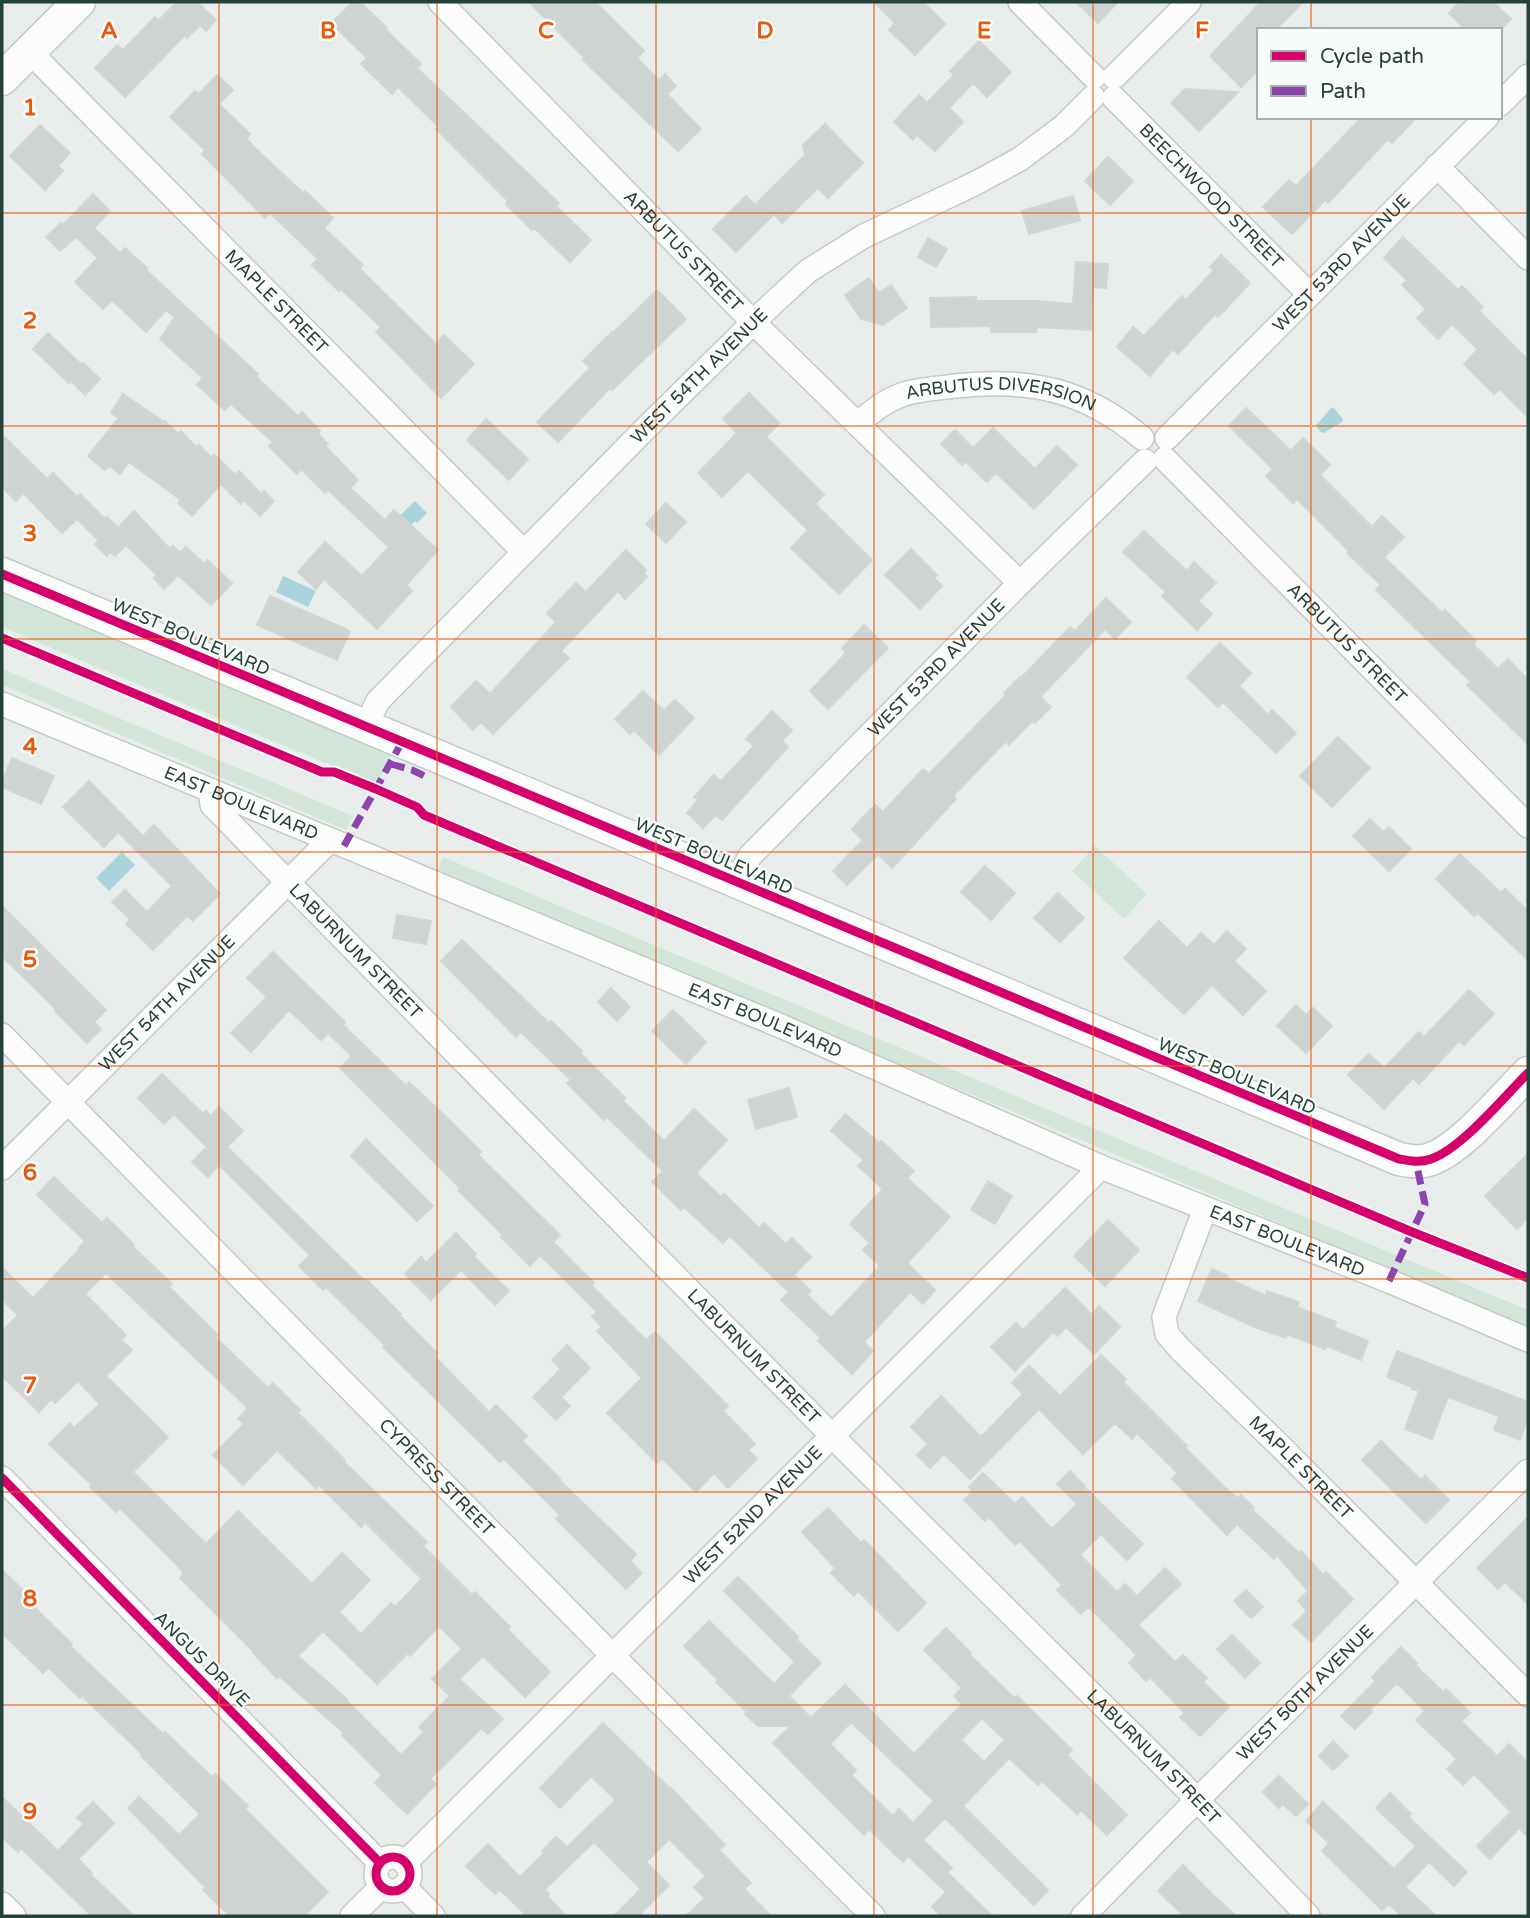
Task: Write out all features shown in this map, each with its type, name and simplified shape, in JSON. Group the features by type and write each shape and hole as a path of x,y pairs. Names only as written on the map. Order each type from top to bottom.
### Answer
{"street":[{"path":"2,79 79,2"},
{"name":"ARBUTUS STREET","path":"440,2 754,323 1020,583"},
{"name":"BEECHWOOD STREET","path":"1020,2 1309,294"},
{"name":"WEST 54TH AVENUE","path":"365,727 378,701 642,432 808,271 864,236 1020,159 1064,126 1189,2"},
{"name":"MAPLE STREET","path":"29,51 524,552"},
{"path":"1502,102 1528,76"},
{"name":"WEST 53RD AVENUE","path":"737,883 750,856 1485,119"},
{"path":"1437,166 1528,258"},
{"name":"ARBUTUS DIVERSION","path":"858,424 874,409 896,396 915,391 990,382 1041,387 1086,401 1126,424 1155,449"},
{"name":"ARBUTUS STREET","path":"1155,449 1528,826"},
{"name":"WEST BOULEVARD","path":"2,574 1399,1160 1416,1162 1444,1153 1460,1141 1528,1073"},
{"name":"EAST BOULEVARD","path":"2,704 783,1027 1101,1167 1389,1281 1528,1340"},
{"name":"LABURNUM STREET","path":"210,790 212,804 288,883 832,1436 1197,1800 1308,1916"},
{"name":"WEST 54TH AVENUE","path":"2,1168 330,840"},
{"name":"CYPRESS STREET","path":"2,1034 612,1655 873,1916"},
{"name":"WEST 52ND AVENUE","path":"405,1863 1101,1167"},
{"name":"MAPLE STREET","path":"1205,1209 1164,1317 1167,1334 1528,1695"},
{"name":"WEST 50TH AVENUE","path":"1083,1916 1528,1471"},
{"name":"ANGUS DRIVE","path":"2,1478 380,1863"},
{"path":"352,1916 393,1887 409,1875 405,1863 393,1857 380,1863 376,1875 393,1887 433,1916"},
{"path":"2,1904 14,1916"}],"green space":[{"path":"2,592 298,716 357,734 362,743 392,755 383,773 373,783 2,627"},
{"path":"2,669 353,816 346,830 2,685"},
{"path":"1095,846 1147,894 1124,919 1072,871"},
{"path":"443,857 1528,1310 1528,1327 437,871"}],"water":[{"path":"1333,407 1343,419 1342,422 1324,433 1320,432 1316,425"},
{"path":"415,501 427,513 417,523 415,521 394,543 383,532"},
{"path":"283,576 316,591 308,607 276,592"},
{"path":"122,852 135,865 109,891 96,878"}],"building":[{"path":"177,2 197,2 216,20 206,31 200,25 187,38 185,35 125,97 95,68 117,45 123,50 155,17 159,20"},
{"path":"353,2 360,2 387,28 385,29 421,64 417,68 559,203 556,206 591,240 570,262 506,204 508,201 398,87 392,94 361,64 367,58 331,23"},
{"path":"529,2 595,2 644,51 637,58 659,80 665,74 676,86 667,94 701,129 678,151 583,60 585,58"},
{"path":"874,2 923,2 945,24 915,55 889,30 895,23"},
{"path":"1076,2 1118,2 1098,23"},
{"path":"1261,2 1303,2 1277,28 1257,28 1257,71 1241,87 1210,56"},
{"path":"1460,2 1493,2 1511,19 1502,28 1464,28 1449,13"},
{"path":"979,41 1011,72 987,97 973,83 949,108 963,122 935,151 917,135 913,140 894,122 919,95 927,103 954,75 950,71"},
{"path":"217,75 233,90 219,104 250,134 246,138 255,148 333,218 324,228 363,265 360,269 436,344 444,335 474,364 441,398 376,332 381,327 312,265 318,259 270,213 265,218 202,154 205,150 170,117 195,91 199,94"},
{"path":"1185,89 1238,92 1199,131 1171,103"},
{"path":"1360,119 1415,119 1392,143 1388,139 1328,203 1325,200 1292,234 1263,207 1289,180 1296,186"},
{"path":"825,124 863,163 828,198 818,188 782,223 774,214 736,252 713,229 746,196 755,205 805,155 803,145"},
{"path":"40,125 70,153 58,166 63,171 45,190 10,156"},
{"path":"1108,157 1133,181 1110,205 1085,181"},
{"path":"93,194 110,211 94,228 120,253 125,248 147,268 146,270 258,374 256,377 298,416 302,412 320,431 318,434 328,444 325,446 358,480 350,488 385,520 394,510 438,550 406,585 412,591 377,629 324,579 316,589 298,572 325,542 362,576 389,547 328,490 325,493 301,469 297,474 269,446 273,442 231,404 225,410 197,385 203,378 160,339 175,317 166,310 146,332 112,300 103,309 75,282 98,258 76,237 60,251 46,237 61,223 63,225"},
{"path":"1073,196 1080,220 1029,234 1022,211"},
{"path":"1403,237 1458,290 1462,286 1483,307 1479,311 1528,360 1528,417 1500,389 1494,394 1464,364 1478,349 1452,324 1438,339 1417,318 1426,309 1402,285 1407,280 1384,258"},
{"path":"928,238 947,249 936,267 918,257"},
{"path":"1221,255 1250,283 1218,317 1215,314 1178,354 1173,349 1150,376 1117,347 1133,327 1144,336 1182,296 1186,300 1214,270 1210,267"},
{"path":"1076,262 1108,264 1106,288 1093,287 1091,330 1036,327 1036,332 991,332 991,326 931,327 930,298 976,297 976,301 1073,304"},
{"path":"869,278 879,293 891,285 907,308 883,325 861,319 845,295"},
{"path":"657,290 686,319 612,390 610,388 558,442 537,422 590,368 583,361"},
{"path":"48,333 100,379 85,395 33,349"},
{"path":"749,393 779,423 766,437 824,495 815,504 872,560 839,594 791,548 808,530 748,471 722,497 698,473 737,433 723,419"},
{"path":"123,394 165,421 178,434 181,431 196,447 199,445 211,457 214,454 235,475 239,471 261,494 264,491 274,501 260,516 244,500 241,504 221,484 192,516 178,503 181,500 129,462 120,474 109,466 105,470 88,456 119,418 111,413"},
{"path":"1246,408 1291,451 1303,438 1330,465 1320,475 1372,527 1382,516 1404,537 1384,557 1442,613 1445,610 1476,641 1473,644 1498,669 1508,659 1528,680 1528,744 1467,685 1471,682 1376,590 1381,585 1347,553 1349,551 1297,499 1293,503 1266,476 1273,469 1229,426"},
{"path":"486,419 528,459 509,480 467,440"},
{"path":"993,428 1035,469 1057,446 1077,465 1034,509 996,473 987,482 965,461 962,465 941,444 955,430 973,448"},
{"path":"2,435 47,479 53,473 77,497 80,494 118,528 134,511 170,549 173,546 180,553 186,547 204,564 207,560 232,583 211,605 178,575 164,589 154,578 157,575 126,545 115,556 110,552 107,556 95,544 99,541 77,519 62,533 23,493 16,501 2,487"},
{"path":"666,503 686,522 666,543 646,524"},
{"path":"1144,531 1187,571 1194,562 1216,583 1198,601 1212,614 1197,630 1162,596 1166,592 1123,552"},
{"path":"911,549 937,575 934,578 942,586 920,609 885,575"},
{"path":"626,550 646,570 644,573 647,577 625,599 618,591 561,651 569,658 493,734 481,722 473,730 451,707 476,681 490,694 556,622 547,613 576,583 586,592"},
{"path":"270,596 350,631 337,660 257,625"},
{"path":"1106,598 1131,622 1115,639 1105,629 1040,697 1051,707 1035,723 1032,721 1009,745 1006,741 953,796 956,799 892,868 878,854 847,885 833,871 863,840 852,829 875,805 883,812 923,769 929,774 1070,627 1075,631"},
{"path":"864,625 888,648 828,709 810,691 846,653 842,648"},
{"path":"1220,643 1251,673 1239,686 1268,715 1272,710 1296,733 1276,753 1223,702 1218,707 1187,677"},
{"path":"643,691 664,711 675,700 694,718 659,755 634,730 630,734 615,719"},
{"path":"772,711 792,730 782,741 788,747 722,820 716,815 703,828 687,813 698,800 694,797 714,775 721,781 754,746 746,739"},
{"path":"1338,737 1370,768 1332,807 1300,776"},
{"path":"12,758 54,776 41,804 2,787"},
{"path":"89,781 143,836 154,825 220,894 193,921 187,916 153,950 126,924 130,919 112,902 125,890 147,912 172,886 118,832 104,847 63,807"},
{"path":"1370,819 1383,832 1389,827 1411,849 1389,871 1353,836"},
{"path":"1460,854 1501,893 1505,889 1528,911 1528,960 1478,913 1474,916 1436,879"},
{"path":"985,866 1015,893 991,920 961,892"},
{"path":"1058,893 1084,918 1060,942 1034,918"},
{"path":"2,906 106,1010 94,1022 101,1029 87,1043 2,956"},
{"path":"397,915 431,921 426,944 393,938"},
{"path":"1159,921 1187,948 1201,933 1214,945 1227,931 1246,949 1234,961 1266,991 1243,1015 1212,985 1184,1014 1124,958"},
{"path":"462,940 582,1051 580,1053 625,1098 623,1101 664,1141 694,1109 727,1140 696,1173 721,1197 724,1194 759,1228 764,1223 786,1244 792,1238 811,1257 794,1275 811,1291 807,1295 831,1318 880,1266 863,1250 870,1243 850,1224 883,1189 858,1166 864,1160 831,1131 845,1114 879,1143 881,1141 914,1171 907,1178 950,1217 907,1263 935,1290 923,1304 910,1292 864,1342 873,1351 852,1374 818,1341 821,1338 781,1300 789,1292 730,1236 723,1243 684,1207 681,1210 652,1182 663,1171 607,1117 604,1120 567,1083 571,1080 521,1032 516,1037 441,961"},
{"path":"273,952 406,1086 409,1082 481,1152 478,1155 560,1235 553,1242 646,1340 655,1332 728,1406 723,1411 755,1444 748,1450 757,1459 728,1488 714,1473 696,1492 662,1458 657,1463 607,1413 642,1378 597,1331 602,1327 592,1316 597,1312 540,1255 530,1266 501,1237 503,1235 458,1190 460,1188 340,1068 352,1056 328,1033 321,1040 289,1010 251,1052 231,1033 267,997 247,978"},
{"path":"611,988 630,1007 617,1021 598,1002"},
{"path":"1469,990 1494,1014 1464,1045 1459,1041 1419,1084 1413,1078 1384,1109 1348,1075 1369,1054 1384,1068 1419,1032 1424,1037"},
{"path":"1296,1005 1306,1015 1313,1008 1332,1026 1306,1053 1277,1026"},
{"path":"673,1010 706,1042 686,1064 652,1031"},
{"path":"162,1074 203,1114 206,1111 211,1116 219,1107 243,1131 227,1147 401,1314 399,1315 437,1353 434,1356 489,1412 496,1405 527,1436 522,1441 636,1554 630,1561 642,1573 626,1589 556,1519 560,1515 504,1459 500,1462 326,1287 323,1290 299,1266 310,1255 271,1216 219,1165 208,1177 192,1162 207,1147 174,1114 164,1124 138,1098"},
{"path":"789,1088 797,1117 756,1129 748,1100"},
{"path":"366,1139 433,1206 417,1221 351,1156"},
{"path":"1528,1154 1528,1218 1517,1229 1485,1196"},
{"path":"54,1177 102,1223 107,1218 172,1284 169,1287 218,1335 215,1337 268,1388 273,1383 300,1410 297,1412 345,1460 343,1461 427,1542 423,1546 472,1595 475,1592 550,1672 525,1697 483,1656 459,1679 503,1719 488,1734 481,1728 430,1779 436,1784 407,1814 375,1783 382,1775 342,1735 344,1733 279,1676 277,1678 180,1578 184,1573 176,1564 120,1508 116,1512 49,1444 70,1423 74,1428 100,1404 78,1381 55,1403 51,1399 39,1412 2,1376 2,1332 18,1315 2,1299 2,1268 33,1298 85,1241 37,1195","holes":["106,1273 248,1408 238,1419 244,1424 213,1455 243,1485 277,1450 316,1488 319,1485 361,1527 365,1522 422,1579 395,1607 391,1603 361,1634 339,1612 370,1580 342,1553 312,1584 238,1511 206,1544 133,1472 168,1437 106,1376 132,1350 121,1340 126,1335 85,1294","439,1626 462,1649 432,1679 450,1696 419,1727 424,1732 401,1755 347,1699 298,1656 323,1631 377,1684"]},
{"path":"988,1181 1012,1196 995,1224 971,1210"},
{"path":"1108,1220 1139,1250 1105,1286 1074,1256"},
{"path":"456,1233 476,1254 473,1256 509,1291 495,1305 461,1270 431,1300 405,1274 421,1257 426,1263"},
{"path":"1212,1269 1266,1296 1267,1291 1299,1302 1297,1307 1336,1322 1334,1327 1368,1341 1361,1360 1327,1346 1325,1349 1287,1334 1286,1338 1254,1327 1198,1301"},
{"path":"1065,1288 1092,1315 1099,1306 1120,1327 1094,1354 1066,1327 1058,1336 1053,1332 1015,1371 991,1347 1016,1323 1023,1330"},
{"path":"567,1345 590,1368 561,1397 570,1406 556,1420 533,1397 561,1369 552,1360"},
{"path":"1397,1351 1528,1402 1528,1417 1520,1440 1494,1430 1499,1416 1448,1397 1432,1439 1405,1429 1419,1391 1387,1377"},
{"path":"1101,1355 1126,1379 1123,1382 1222,1485 1237,1498 1241,1495 1254,1508 1252,1510 1299,1553 1301,1551 1323,1575 1326,1572 1353,1599 1311,1642 1293,1625 1307,1611 1298,1601 1308,1591 1277,1555 1274,1559 1237,1524 1227,1535 1172,1479 1178,1473 1137,1433 1132,1439 1115,1423 1083,1454 1039,1409 970,1479 944,1454 930,1468 917,1455 928,1444 911,1427 941,1396 981,1437 1023,1394 1012,1383 1029,1366 1060,1396"},
{"path":"1381,1441 1421,1480 1425,1476 1449,1500 1426,1523 1362,1460"},
{"path":"1070,1471 1143,1544 1127,1560 1101,1534 1080,1555 1117,1592 1125,1584 1137,1596 1165,1568 1181,1584 1138,1625 1175,1662 1183,1655 1207,1678 1203,1682 1229,1707 1200,1736 1180,1717 1185,1713 1150,1677 1146,1681 1129,1663 1137,1655 1089,1607 1081,1614 1057,1590 1062,1585 1020,1541 1015,1545 989,1517 985,1521 964,1500 973,1491 969,1487 983,1473 1015,1504 1022,1497 1052,1529 1077,1504 1057,1484"},
{"path":"828,1508 861,1543 864,1540 926,1603 898,1631 858,1591 854,1596 831,1573 835,1568 802,1532"},
{"path":"1528,1517 1528,1604 1505,1582 1498,1589 1477,1568"},
{"path":"2,1570 34,1601 31,1604 72,1644 70,1646 163,1734 165,1732 212,1777 215,1774 248,1806 245,1809 328,1892 304,1916 230,1916 128,1808 139,1797 179,1835 200,1814 82,1696 80,1698 49,1668 43,1673 2,1633"},
{"path":"738,1577 821,1663 789,1696 811,1718 845,1685 914,1754 962,1704 954,1696 962,1688 924,1650 946,1628 1014,1698 1017,1696 1072,1750 1067,1755 1127,1815 1107,1835 1081,1810 1077,1814 1042,1781 1038,1785 1009,1758 963,1806 1048,1890 1034,1905 945,1818 923,1840 952,1868 947,1872 992,1916 942,1916 932,1907 946,1892 908,1856 903,1862 869,1829 864,1835 773,1743 791,1726 758,1726 684,1646 709,1621 774,1684 795,1662 724,1591","holes":["982,1718 1005,1740 984,1762 961,1740","851,1722 934,1801 913,1823 899,1809 893,1816 851,1775 856,1770 830,1744"]},
{"path":"1246,1590 1263,1607 1251,1618 1234,1601"},
{"path":"1232,1635 1260,1663 1245,1678 1217,1649"},
{"path":"1401,1647 1443,1692 1446,1689 1470,1713 1461,1721 1497,1756 1509,1744 1528,1763 1528,1837 1519,1828 1490,1859 1477,1846 1511,1812 1474,1774 1463,1785 1447,1769 1457,1759 1416,1720 1425,1711 1397,1683 1355,1729 1341,1716 1376,1681 1372,1677"},
{"path":"603,1723 671,1788 725,1845 719,1850 751,1883 744,1889 771,1916 686,1916 705,1898 694,1887 706,1876 669,1839 646,1862 669,1885 638,1916 614,1916 641,1889 594,1842 545,1889 549,1894 547,1896 566,1916 527,1916 499,1889 495,1894 466,1866 488,1844 520,1877 556,1837 567,1847 616,1800 591,1776 560,1808 540,1788"},
{"path":"1333,1741 1348,1756 1333,1770 1319,1756"},
{"path":"1279,1776 1308,1804 1296,1816 1283,1804 1279,1808 1263,1792"},
{"path":"1390,1793 1411,1814 1408,1817 1467,1872 1454,1886 1429,1862 1405,1887 1436,1916 1402,1916 1389,1904 1382,1910 1322,1851 1329,1843 1306,1821 1323,1802 1394,1869 1416,1846 1376,1808"},
{"path":"2,1797 58,1851 84,1824 77,1818 93,1802 114,1823 78,1859 134,1916 92,1916 21,1848 18,1852 2,1837"},
{"path":"1183,1865 1236,1916 1184,1916 1158,1891"}],"marked path":[{"path":"344,846 402,742"},
{"path":"391,764 427,777"},
{"path":"1389,1281 1425,1204 1416,1162"}],"cycle path":[{"path":"2,574 1399,1159 1423,1161 1443,1153 1469,1134 1528,1073"},
{"path":"2,638 322,772 334,772 376,789 417,807 424,815 1412,1232 1528,1278"},
{"path":"2,1478 380,1863"},
{"path":"393,1857 405,1862 410,1874 405,1886 393,1891 381,1886 376,1874 381,1862 393,1857"}]}
